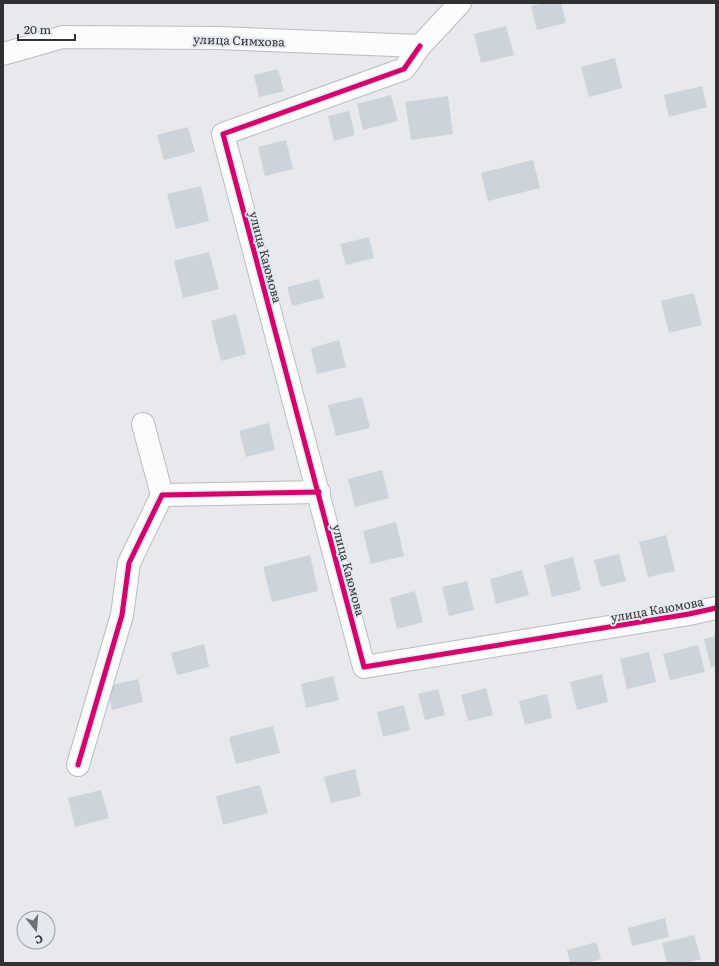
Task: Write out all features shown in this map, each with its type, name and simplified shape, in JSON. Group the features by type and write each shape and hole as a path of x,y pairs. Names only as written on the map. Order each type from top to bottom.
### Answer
{"street":[{"path":"420,46 450,7"},
{"name":"улица Симхова","path":"3,54 63,37 220,38 420,46"},
{"name":"улица Каюмова","path":"420,46 404,69 223,134 319,492 364,667 681,616 716,608"},
{"path":"78,765 122,615 129,563 162,494 143,424"},
{"path":"162,494 319,492"}],"building":[{"path":"545,3 561,3 566,23 537,30 531,6"},
{"path":"506,26 514,55 481,63 474,34"},
{"path":"615,58 622,88 589,97 581,67"},
{"path":"278,69 284,91 259,97 254,75"},
{"path":"702,86 707,107 669,117 664,95"},
{"path":"391,95 398,121 363,130 357,104"},
{"path":"448,96 453,134 411,140 405,102"},
{"path":"349,111 355,135 334,141 328,116"},
{"path":"188,127 195,152 164,160 157,135"},
{"path":"286,140 293,169 265,176 258,147"},
{"path":"533,160 540,188 488,201 481,173"},
{"path":"201,186 209,221 176,229 167,194"},
{"path":"369,237 374,258 346,265 340,244"},
{"path":"209,252 219,289 183,298 174,261"},
{"path":"319,279 324,298 292,306 287,287"},
{"path":"694,293 702,325 669,333 661,301"},
{"path":"236,314 246,354 221,361 211,321"},
{"path":"339,340 346,367 317,374 311,348"},
{"path":"362,397 370,428 336,436 328,405"},
{"path":"269,423 275,450 246,457 239,431"},
{"path":"382,470 389,498 355,507 348,479"},
{"path":"396,522 404,556 371,564 363,531"},
{"path":"666,535 675,571 648,577 639,542"},
{"path":"619,554 626,581 601,587 594,560"},
{"path":"310,555 318,591 272,602 263,567"},
{"path":"573,557 581,590 552,597 544,565"},
{"path":"522,570 529,595 496,604 490,579"},
{"path":"467,581 474,610 449,616 442,587"},
{"path":"415,591 423,622 397,629 390,598"},
{"path":"716,636 716,666 711,668 704,639"},
{"path":"204,644 209,667 177,675 171,653"},
{"path":"698,645 705,672 670,680 663,654"},
{"path":"649,652 656,682 627,689 620,659"},
{"path":"602,674 608,702 577,710 570,682"},
{"path":"333,676 339,700 306,708 301,684"},
{"path":"138,679 143,702 112,710 107,686"},
{"path":"486,688 493,715 468,721 461,695"},
{"path":"438,689 445,715 425,720 418,694"},
{"path":"547,694 552,718 525,725 519,701"},
{"path":"404,705 410,730 383,737 377,712"},
{"path":"273,726 280,753 236,764 229,737"},
{"path":"355,769 361,796 331,803 324,777"},
{"path":"260,785 268,813 223,825 216,796"},
{"path":"101,790 109,818 75,827 68,798"},
{"path":"665,918 669,937 632,946 628,928"},
{"path":"694,935 701,959 687,963 667,963 662,943"},
{"path":"596,942 601,959 587,963 570,963 567,950"}],"cycle path":[{"path":"420,46 404,69 223,134 364,667 689,614 716,608"},
{"path":"78,765 122,615 129,563 162,495 319,492"}]}
